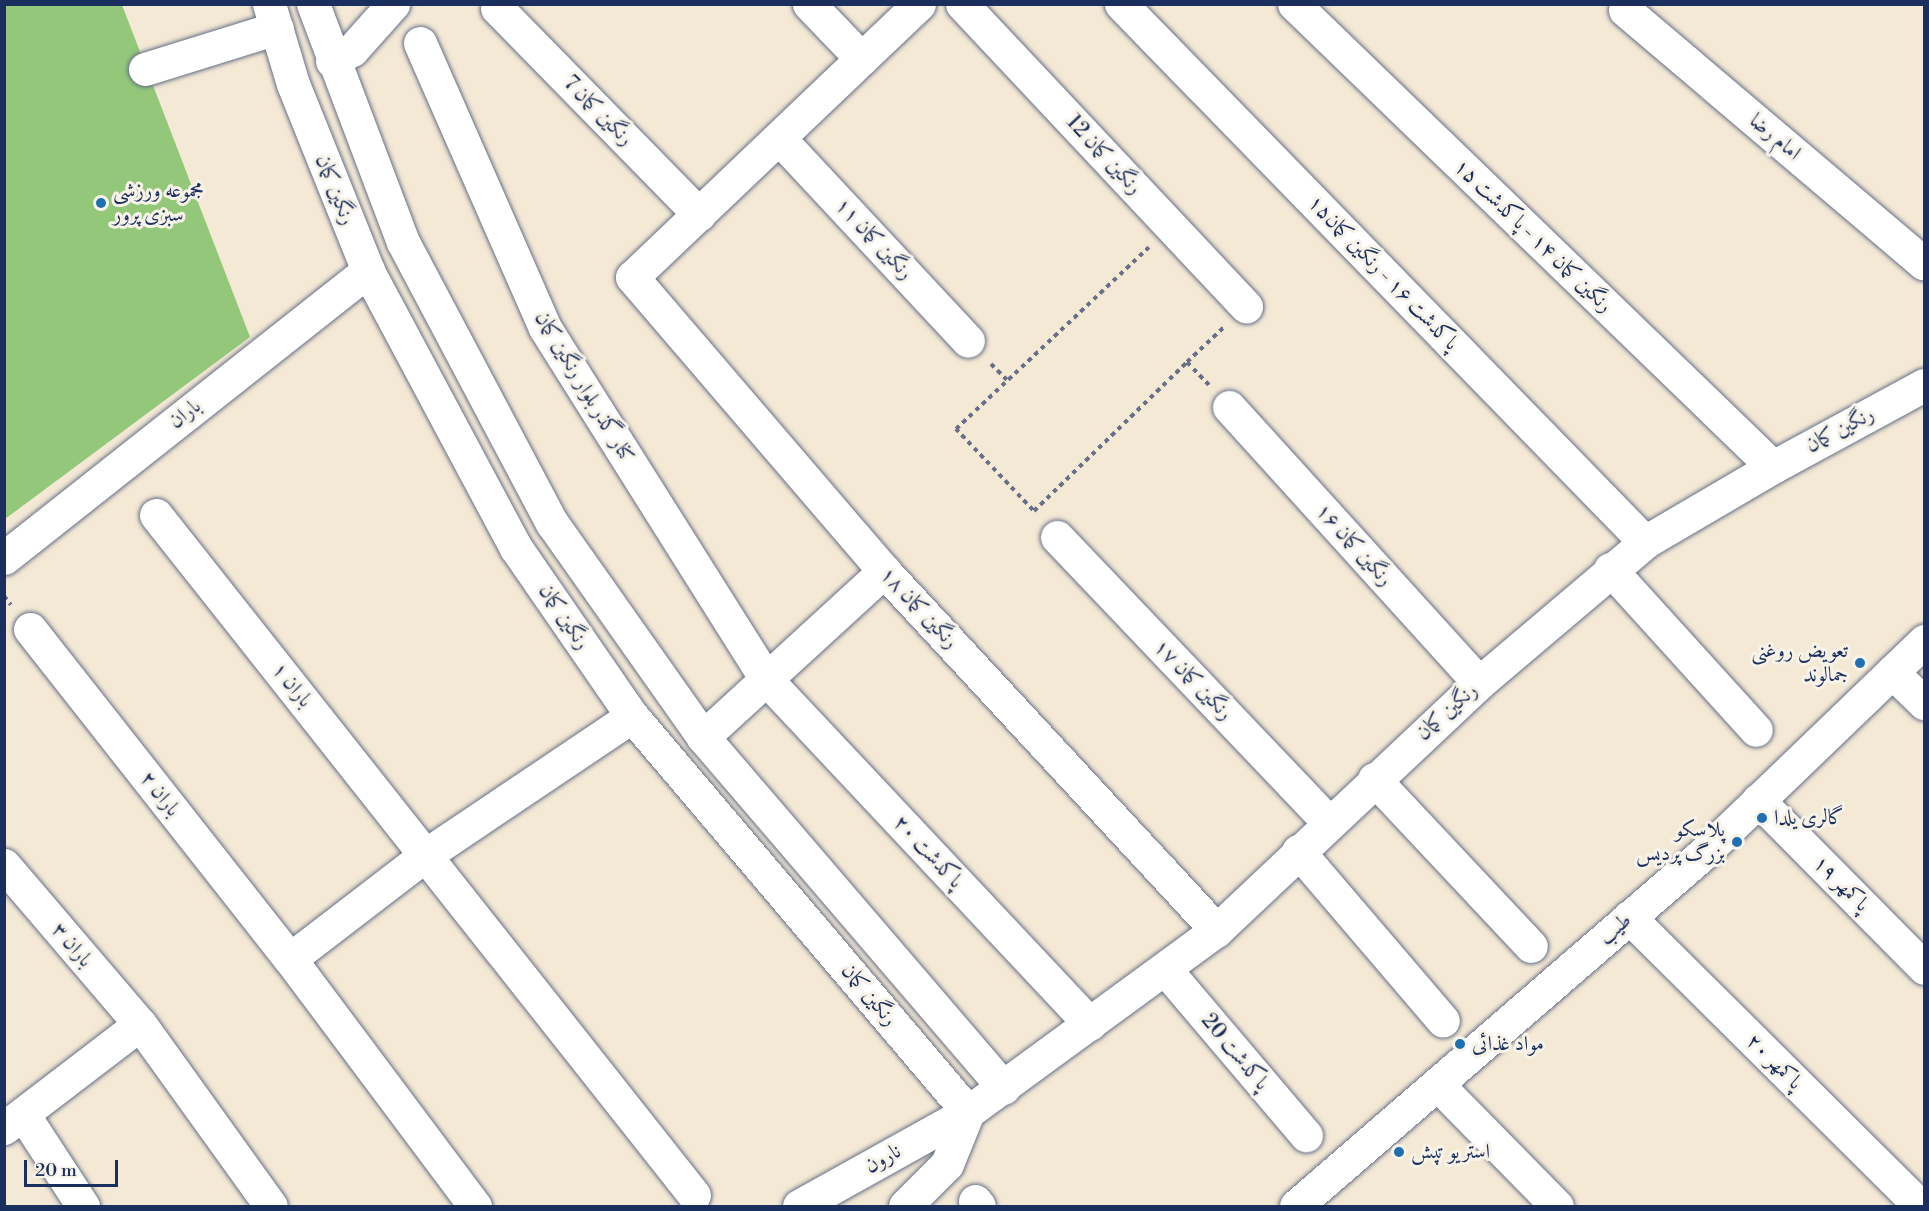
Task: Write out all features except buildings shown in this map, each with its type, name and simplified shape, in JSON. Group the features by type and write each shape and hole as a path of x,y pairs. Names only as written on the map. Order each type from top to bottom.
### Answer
{"street":[{"name":"رنگین کمان","path":"313,4 332,61 403,242 552,523 703,737 1004,1088"},
{"path":"332,61 351,50 393,4"},
{"path":"809,4 862,59"},
{"path":"699,214 919,4"},
{"name":"رنگین کمان 12","path":"962,4 1246,306"},
{"name":"پاکدشت ۱۶ - رنگین کمان۱۵","path":"1121,4 1645,542"},
{"name":"رنگین کمان ۱۴ - پاکدشت ۱۵","path":"1294,4 1773,466"},
{"name":"رنگین کمان 7","path":"497,8 699,214"},
{"name":"امام رضا","path":"1625,10 1924,264"},
{"name":"رنگین کمان","path":"273,16 293,84 368,271 516,548 632,716 968,1112 1004,1088 1217,930 1374,779 1479,683 1610,569 1645,542 1773,466 1924,385"},
{"path":"145,69 273,16"},
{"name":"کنار گذر بلوار رنگین کمان","path":"420,43 544,328 766,679"},
{"name":"رنگین کمان ۱۱","path":"779,138 968,341"},
{"name":"رنگین کمان ۱۸","path":"699,214 632,277 884,571 1217,930"},
{"name":"باران","path":"4,558 368,271"},
{"name":"رنگین کمان ۱۶","path":"1229,407 1479,683"},
{"name":"باران ۱","path":"156,515 427,854 694,1195"},
{"name":"رنگین کمان ۱۷","path":"1057,537 1329,823"},
{"path":"1610,569 1756,730"},
{"path":"703,737 884,571"},
{"name":"باران ۲","path":"30,629 290,959 475,1206"},
{"name":"طیب","path":"1296,1206 1629,918 1758,800 1924,641"},
{"path":"1892,672 1924,703"},
{"name":"پاکدشت ۲۰","path":"766,679 1090,1024"},
{"path":"290,959 427,854 632,716"},
{"path":"1374,779 1531,945"},
{"name":"پاکمهر ۱۹","path":"1758,800 1924,968"},
{"path":"1298,851 1443,1021"},
{"name":"باران ۳","path":"4,865 140,1024 271,1206"},
{"name":"پاکمهر ۲۰","path":"1629,918 1920,1206"},
{"name":"پاکدشت 20","path":"1165,969 1306,1135"},
{"path":"83,1206 14,1121 140,1024"},
{"path":"1437,1084 1557,1206"},
{"path":"905,1206 947,1164 968,1112"},
{"name":"نارون","path":"799,1206 968,1112"}],"path":[{"path":"1057,537 956,429 1171,226"},
{"path":"1033,510 1246,306"},
{"path":"1187,362 1229,407"}],"green space":[{"name":"مجموعه ورزشی سبزی پرور","path":"5,5 122,5 250,337 5,519"}],"place":[{"name":"مجموعه ورزشی سبزی پرور","path":"101,203"},
{"name":"تعویض روغنی جمالوند","path":"1860,663"},
{"name":"گالری یلدا","path":"1762,818"},
{"name":"پلاسکو بزرگ پردیس","path":"1737,842"},
{"name":"مواد غذائی","path":"1460,1044"},
{"name":"استریو تپش","path":"1399,1152"}]}
